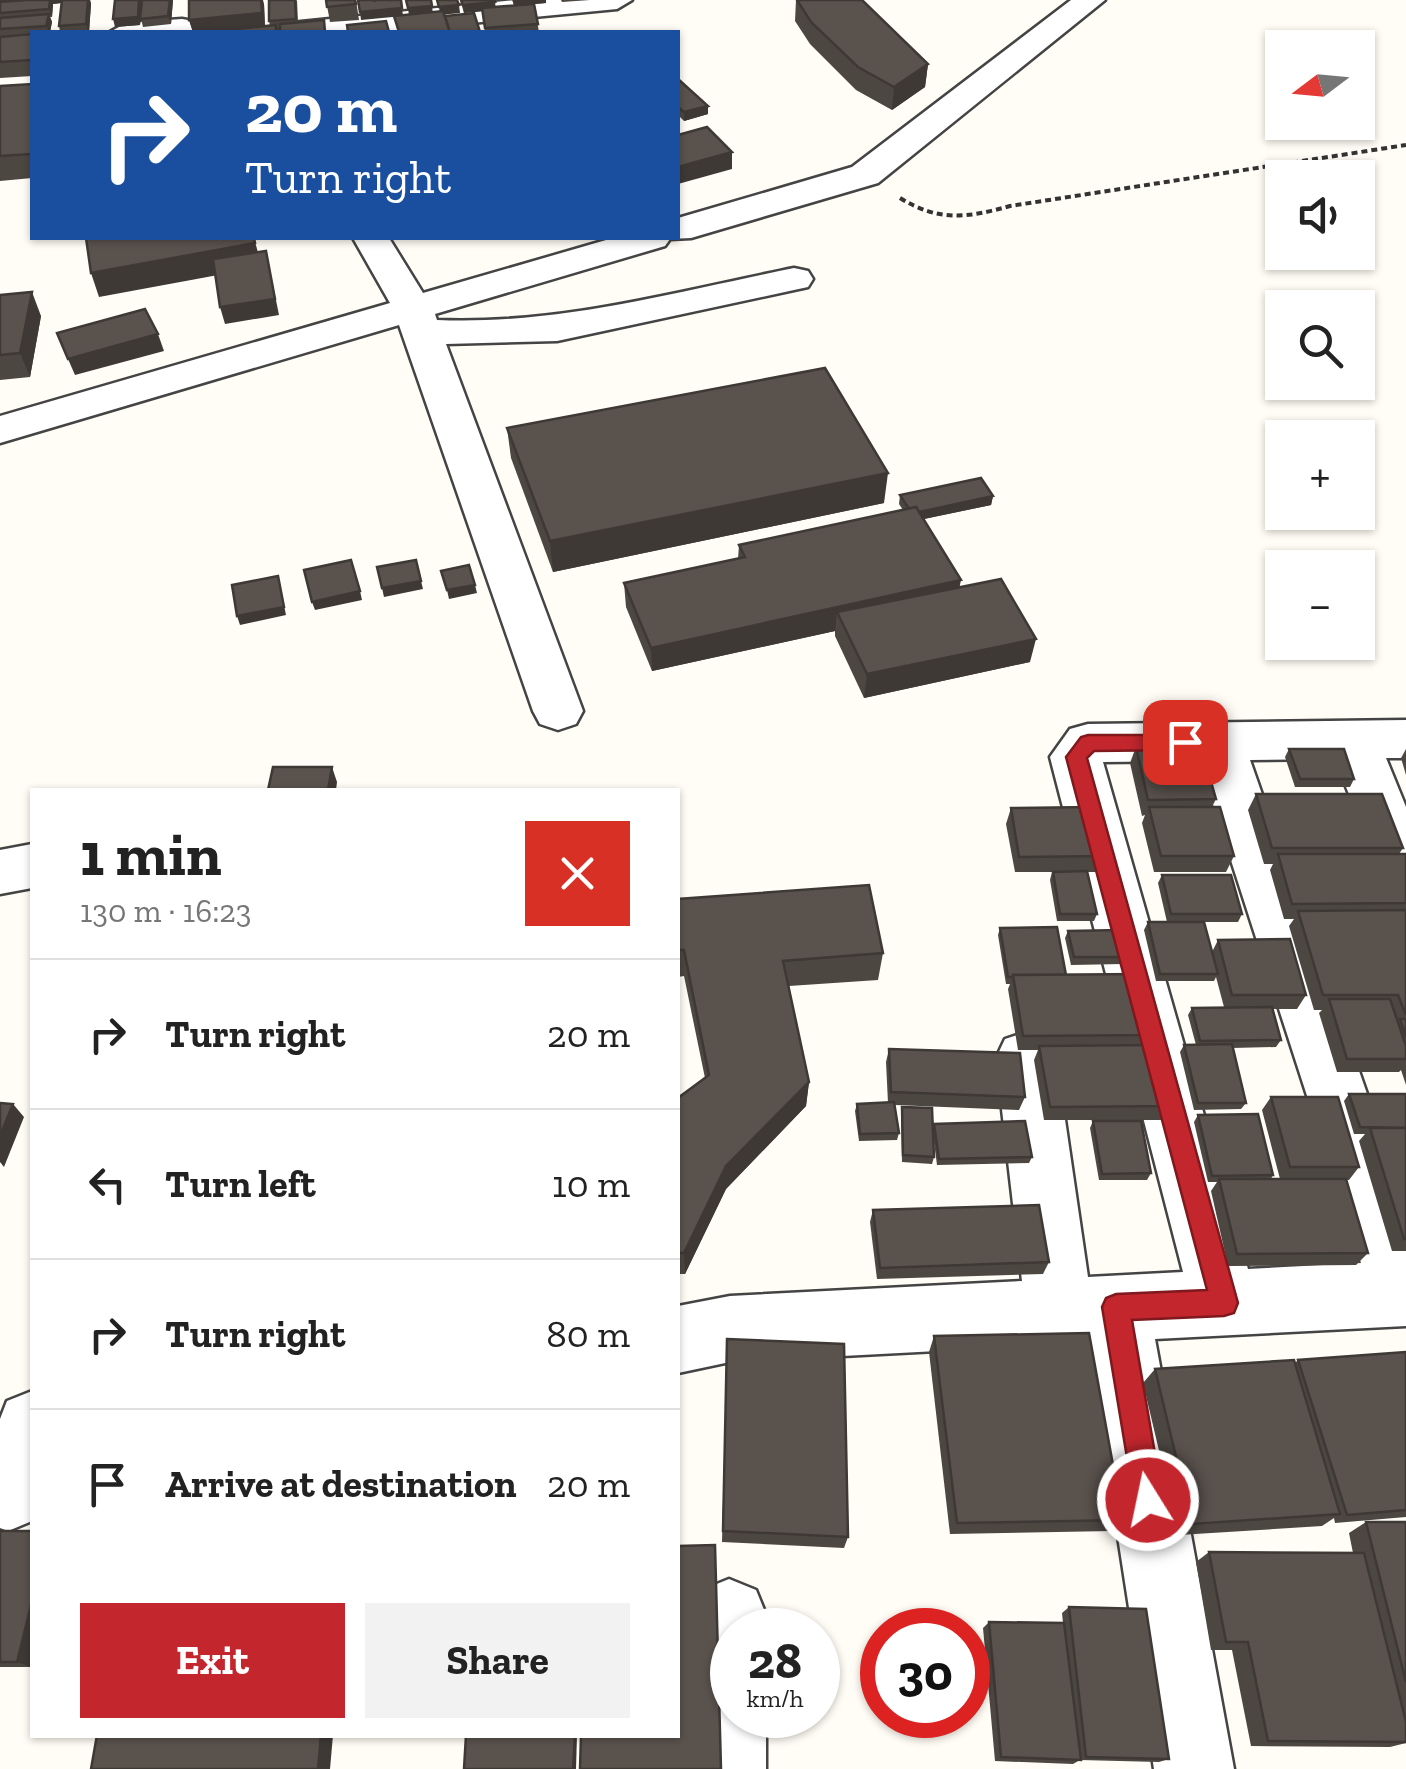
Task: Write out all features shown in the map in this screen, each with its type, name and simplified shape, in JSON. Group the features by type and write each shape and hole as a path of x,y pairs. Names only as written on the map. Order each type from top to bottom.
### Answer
{"street":[{"path":"309,30 557,2 618,0"},
{"path":"680,229 865,174 1090,0"},
{"path":"135,30 182,20"},
{"path":"372,240 417,320 558,711"},
{"path":"0,430 417,320 646,240"},
{"path":"417,320 496,334 557,329 794,279"},
{"path":"1224,1303 1076,757 1088,743 1379,739 1406,874"},
{"path":"680,1339 730,1329 1405,1294 1218,742"},
{"path":"0,872 30,866"},
{"path":"1026,1058 1194,1769"},
{"path":"13,1493 30,1433"},
{"path":"726,1769 727,1738"}],"path":[{"path":"865,174 930,218 962,218 1010,206 1406,145"}],"building":[{"path":"50,0 49,9 0,13 0,2"},
{"path":"62,0 88,0 86,24 59,26"},
{"path":"115,0 139,0 138,17 113,19"},
{"path":"142,0 170,0 168,16 140,19"},
{"path":"189,0 261,0 262,13 189,20"},
{"path":"269,0 295,0 296,19 269,21"},
{"path":"326,0 355,0 356,4 327,7"},
{"path":"358,0 401,0 402,8 360,12"},
{"path":"406,0 431,0 432,6 408,8"},
{"path":"437,0 457,0 459,5 439,7"},
{"path":"461,0 494,0 495,2 463,5"},
{"path":"797,0 862,0 928,64 894,87 858,67 811,22"},
{"path":"534,4 538,24 485,28 482,8"},
{"path":"443,11 449,30 398,30 394,16"},
{"path":"474,13 479,30 449,30 445,16"},
{"path":"49,14 46,26 0,29 0,18"},
{"path":"324,20 325,30 280,30 280,24"},
{"path":"386,21 388,30 348,30 347,25"},
{"path":"276,25 276,30 228,30"},
{"path":"30,34 30,60 0,62 0,37"},
{"path":"680,81 708,106 684,112 680,109"},
{"path":"30,84 30,154 0,156 0,86"},
{"path":"707,127 732,152 680,166 680,134"},
{"path":"86,240 255,243 91,273"},
{"path":"266,251 275,299 220,307 213,259"},
{"path":"32,292 20,353 0,355 0,295"},
{"path":"145,309 158,334 68,359 57,333"},
{"path":"825,368 888,473 550,541 507,428"},
{"path":"981,478 993,496 919,512 916,507 909,509 900,495"},
{"path":"916,507 961,580 651,648 624,583 745,557 739,545"},
{"path":"351,560 360,591 312,602 304,570"},
{"path":"416,560 421,581 382,588 377,567"},
{"path":"469,565 475,585 447,590 441,571"},
{"path":"278,576 284,607 237,616 232,585"},
{"path":"1001,579 1036,639 867,674 837,612"},
{"path":"1136,747 1201,747 1216,799 1148,800"},
{"path":"1289,749 1344,749 1354,779 1300,779"},
{"path":"273,767 332,767 328,788 268,788"},
{"path":"1256,794 1382,794 1403,848 1272,848"},
{"path":"1093,807 1104,856 1019,857 1011,808"},
{"path":"1149,807 1220,807 1234,856 1161,856"},
{"path":"1278,854 1406,854 1406,903 1292,904"},
{"path":"1087,871 1097,914 1060,914 1053,872"},
{"path":"1162,875 1231,875 1242,914 1171,914"},
{"path":"869,885 883,953 783,961 809,1082 726,1166 684,1253 680,1253 680,1097 709,1075 684,950 680,950 680,899"},
{"path":"1406,910 1406,1015 1398,995 1323,995 1298,911"},
{"path":"1148,922 1204,922 1218,974 1160,974"},
{"path":"1057,927 1066,975 1008,977 1000,928"},
{"path":"1121,930 1126,957 1074,957 1068,931"},
{"path":"1290,939 1306,995 1232,995 1218,940"},
{"path":"1140,974 1153,1035 1023,1036 1013,975"},
{"path":"1329,999 1390,999 1406,1046 1406,1059 1347,1059"},
{"path":"1272,1007 1281,1040 1200,1041 1192,1008"},
{"path":"1232,1044 1246,1103 1198,1103 1184,1045"},
{"path":"1162,1045 1176,1106 1050,1107 1039,1046"},
{"path":"889,1049 1020,1053 1025,1097 891,1092"},
{"path":"1349,1094 1406,1094 1406,1128 1360,1127"},
{"path":"1271,1097 1338,1097 1359,1167 1290,1167"},
{"path":"894,1102 899,1133 860,1134 857,1104"},
{"path":"0,1103 13,1104 0,1136"},
{"path":"902,1107 932,1108 934,1157 903,1155"},
{"path":"1258,1114 1273,1175 1212,1176 1198,1115"},
{"path":"1025,1121 1032,1157 939,1159 934,1124"},
{"path":"1093,1121 1141,1121 1151,1173 1102,1174"},
{"path":"1370,1128 1406,1128 1406,1239 1404,1239"},
{"path":"1219,1179 1346,1179 1368,1253 1237,1254"},
{"path":"1039,1205 1049,1262 880,1268 873,1210"},
{"path":"1089,1333 1123,1520 957,1523 934,1336"},
{"path":"727,1339 844,1344 848,1537 723,1531"},
{"path":"1406,1352 1406,1510 1347,1515 1298,1360"},
{"path":"1294,1360 1340,1514 1192,1524 1155,1369"},
{"path":"1366,1522 1406,1522 1406,1682"},
{"path":"0,1531 30,1531 30,1609 17,1662 0,1662"},
{"path":"715,1545 717,1608 710,1608 710,1738 720,1738 721,1769 580,1769 581,1738 680,1738 680,1546"},
{"path":"1209,1552 1364,1553 1406,1722 1406,1742 1268,1741 1248,1642 1226,1642"},
{"path":"1069,1607 1146,1609 1169,1759 1086,1757"},
{"path":"990,1622 1064,1623 1081,1760 1001,1757"},
{"path":"96,1738 321,1738 318,1769 91,1769"},
{"path":"466,1738 575,1738 573,1769 464,1769"}],"route":[{"path":"1148,1500 1116,1307 1224,1303 1076,757 1088,743 1185,742"}]}
